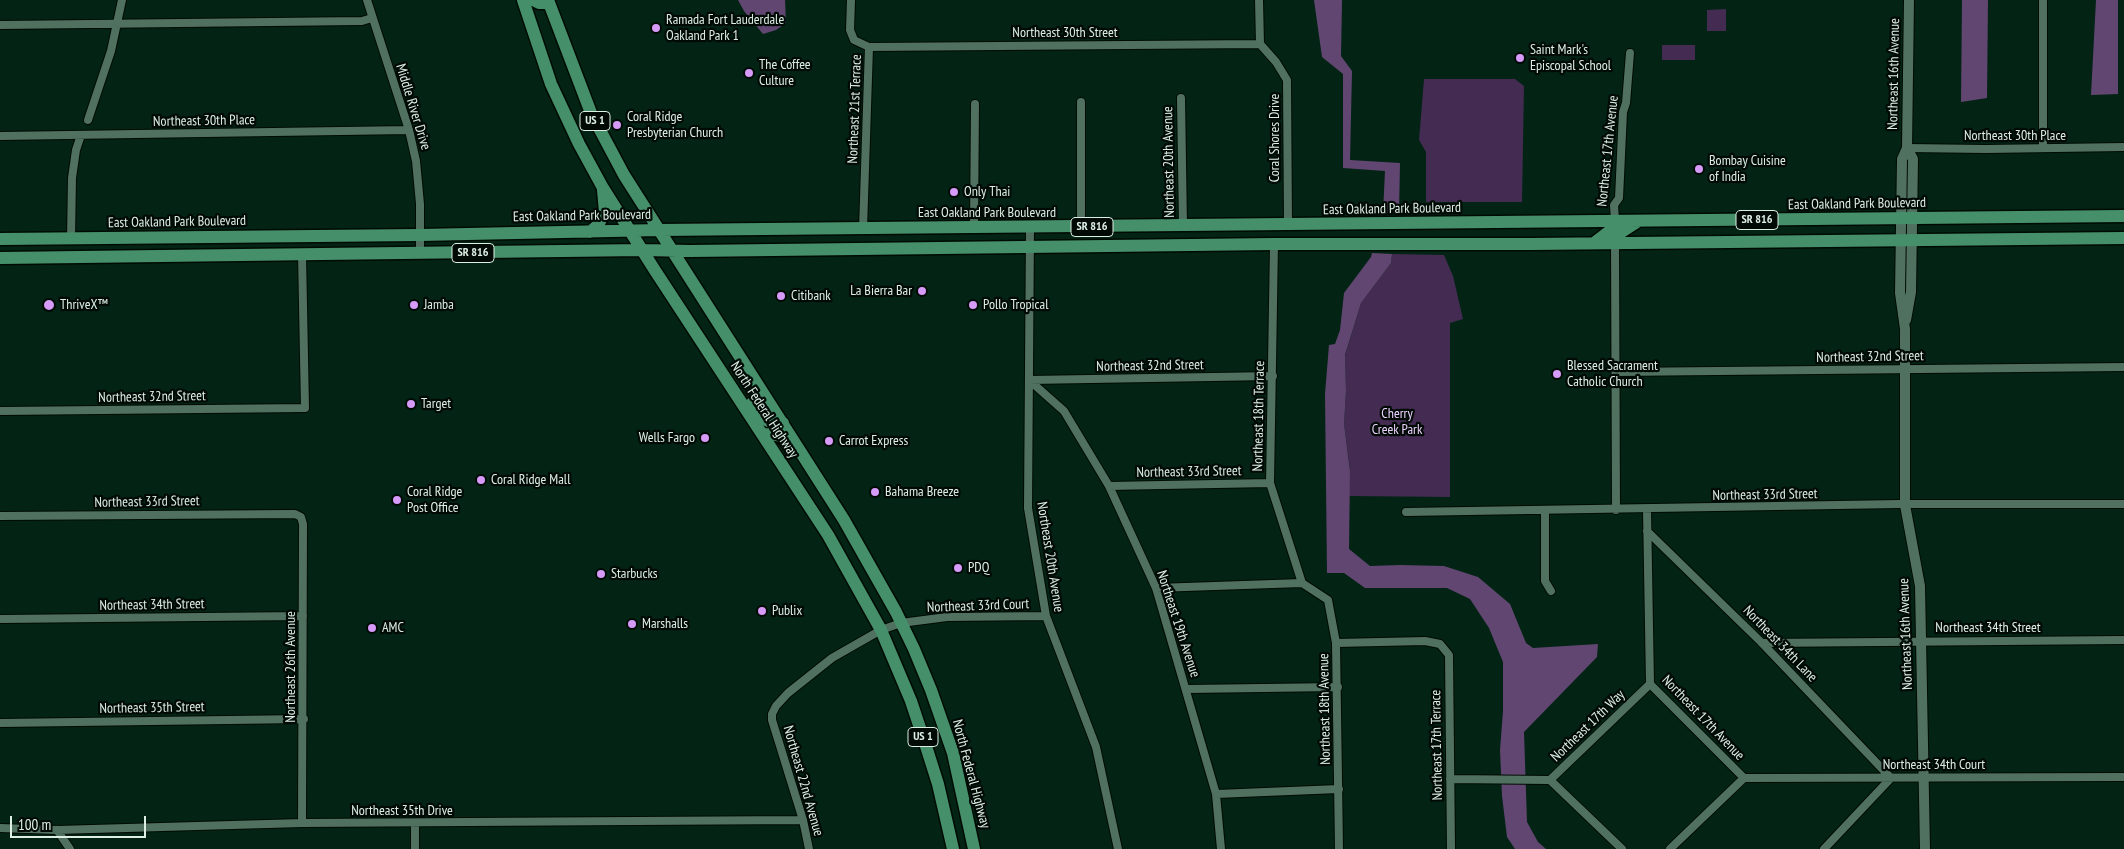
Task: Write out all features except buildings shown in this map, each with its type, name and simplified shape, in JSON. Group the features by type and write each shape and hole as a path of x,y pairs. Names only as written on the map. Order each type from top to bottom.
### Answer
{"main road":[{"name":"North Federal Highway","path":"523,0 551,84 579,144 603,188 832,542 881,630 908,694 925,743 938,784 953,849"},
{"path":"533,0 539,3 548,2"},
{"name":"North Federal Highway","path":"548,2 591,113 624,175 864,553 901,623 931,690 953,753 974,849"},
{"path":"590,232 598,225 605,212 603,188"},
{"name":"East Oakland Park Boulevard","path":"0,239 420,235 659,230 2124,216"},
{"path":"1594,243 1611,230 1615,221"},
{"path":"1615,243 1620,233 1637,222"},
{"path":"1357,244 1358,234 1367,224"},
{"path":"1274,244 1282,238 1288,225"},
{"path":"836,250 837,242 842,236 858,229"},
{"path":"276,254 290,242 291,235"},
{"path":"302,254 304,246 319,235"},
{"name":"SR 816","path":"0,258 1274,244 2124,238"},
{"path":"730,385 743,390 760,416 768,421 782,424"},
{"path":"762,434 778,435 798,447"}],"street":[{"path":"88,120 118,24 122,0"},
{"name":"Middle River Drive","path":"367,0 409,130 416,161 420,204 420,253"},
{"name":"Northeast 21st Terrace","path":"851,0 850,30 854,40 869,47 858,229"},
{"path":"1258,0 1260,44"},
{"name":"Northeast 16th Avenue","path":"1909,0 1907,148 1913,159 1906,218 1906,241 1912,292 1905,329 1905,505 1920,586 1926,849"},
{"path":"2043,0 2043,148"},
{"path":"0,25 362,21 372,18"},
{"name":"Northeast 30th Street","path":"869,47 1260,44"},
{"name":"Coral Shores Drive","path":"1260,44 1276,62 1287,80 1288,225"},
{"name":"Northeast 17th Avenue","path":"1615,221 1614,205 1619,198 1623,112 1626,103 1630,53"},
{"name":"Northeast 20th Avenue","path":"1181,98 1183,226"},
{"path":"1081,102 1081,227"},
{"path":"974,227 975,104"},
{"name":"Northeast 30th Place","path":"0,136 409,130"},
{"path":"71,238 72,178 76,150 81,135"},
{"name":"Northeast 30th Place","path":"1907,148 2124,147"},
{"name":"Northeast 20th Avenue","path":"1030,227 1028,508 1046,616 1096,747 1118,849"},
{"path":"1615,243 1616,510"},
{"name":"Northeast 18th Terrace","path":"1274,244 1270,483 1302,583"},
{"name":"Northeast 32nd Street","path":"0,411 304,408 302,254"},
{"name":"Northeast 32nd Street","path":"1616,372 2124,367"},
{"name":"Northeast 32nd Street","path":"1029,380 1273,376"},
{"name":"Northeast 19th Avenue","path":"1029,380 1064,411 1108,486 1156,588 1216,794 1221,849"},
{"name":"Northeast 33rd Street","path":"1108,486 1270,483"},
{"name":"Northeast 33rd Street","path":"1406,512 2124,504"},
{"name":"Northeast 17th Avenue","path":"1647,510 1650,684 1744,778 1670,849"},
{"path":"1545,511 1545,581 1551,591"},
{"name":"Northeast 33rd Street","path":"0,516 295,514"},
{"name":"Northeast 26th Avenue","path":"295,514 301,518 303,524 304,719 302,824"},
{"name":"Northeast 34th Lane","path":"1647,532 1762,642 1891,778"},
{"path":"1156,588 1302,583"},
{"name":"Northeast 18th Avenue","path":"1302,583 1328,600 1336,643 1340,849"},
{"name":"Northeast 34th Street","path":"0,620 303,616"},
{"name":"Northeast 33rd Court","path":"881,630 901,623 947,617 1046,616"},
{"name":"Northeast 22nd Avenue","path":"809,849 803,820 772,720 772,714 776,706 800,683 832,658 881,630"},
{"name":"Northeast 34th Street","path":"1762,642 2124,640"},
{"name":"Northeast 17th Terrace","path":"1336,643 1425,641 1440,644 1449,654 1451,849"},
{"name":"Northeast 17th Way","path":"1622,849 1550,780 1650,684"},
{"path":"1187,690 1338,687"},
{"name":"Northeast 35th Street","path":"0,723 304,719"},
{"name":"Northeast 34th Court","path":"1744,778 2124,777"},
{"path":"1824,849 1891,778"},
{"path":"1450,779 1550,780"},
{"path":"1216,794 1339,789"},
{"name":"Northeast 35th Drive","path":"0,828 57,830 302,824 803,820"},
{"path":"415,823 415,849"},
{"path":"57,830 70,849"}],"green space":[{"path":"1726,9 1726,31 1707,31 1707,10"},
{"path":"1662,45 1695,45 1695,60 1662,60"},
{"path":"1424,79 1515,79 1524,86 1522,202 1426,202 1426,152 1419,140"},
{"name":"Cherry Creek Park","path":"1392,254 1444,255 1453,276 1463,319 1450,323 1450,497 1349,496 1350,469 1344,424 1346,391 1345,356 1361,303 1391,263"}],"shaded area":[{"path":"738,0 785,0 786,23 776,30 763,34 744,11"},
{"path":"1314,0 1342,0 1341,56 1352,71 1350,160 1400,163 1399,213 1383,213 1385,171 1343,168 1343,74 1322,57"},
{"path":"1962,0 1988,0 1987,98 1961,102"},
{"path":"2096,0 2118,0 2118,94 2091,95"},
{"path":"1372,253 1392,254 1391,263 1361,303 1345,355 1346,391 1344,424 1350,471 1349,549 1370,566 1444,566 1478,577 1510,604 1526,643 1533,648 1598,644 1597,657 1524,732 1527,822 1538,842 1546,849 1515,849 1507,837 1502,796 1500,750 1503,711 1503,662 1489,628 1470,599 1447,588 1365,588 1344,573 1327,573 1325,394 1329,345 1335,344 1340,330 1344,293"}],"place":[{"name":"Ramada Fort Lauderdale Oakland Park 1","path":"656,28"},
{"name":"Saint Mark's Episcopal School","path":"1520,58"},
{"name":"The Coffee Culture","path":"749,73"},
{"name":"Coral Ridge Presbyterian Church","path":"617,125"},
{"name":"Bombay Cuisine of India","path":"1699,169"},
{"name":"Only Thai","path":"954,192"},
{"name":"La Bierra Bar","path":"922,291"},
{"name":"Citibank","path":"781,296"},
{"name":"ThriveX™","path":"49,305"},
{"name":"Jamba","path":"414,305"},
{"name":"Pollo Tropical","path":"973,305"},
{"name":"Blessed Sacrament Catholic Church","path":"1557,374"},
{"name":"Target","path":"411,404"},
{"name":"Wells Fargo","path":"705,438"},
{"name":"Carrot Express","path":"829,441"},
{"name":"Coral Ridge Mall","path":"481,480"},
{"name":"Bahama Breeze","path":"875,492"},
{"name":"Coral Ridge Post Office","path":"397,500"},
{"name":"PDQ","path":"958,568"},
{"name":"Starbucks","path":"601,574"},
{"name":"Publix","path":"762,611"},
{"name":"Marshalls","path":"632,624"},
{"name":"AMC","path":"372,628"}]}
